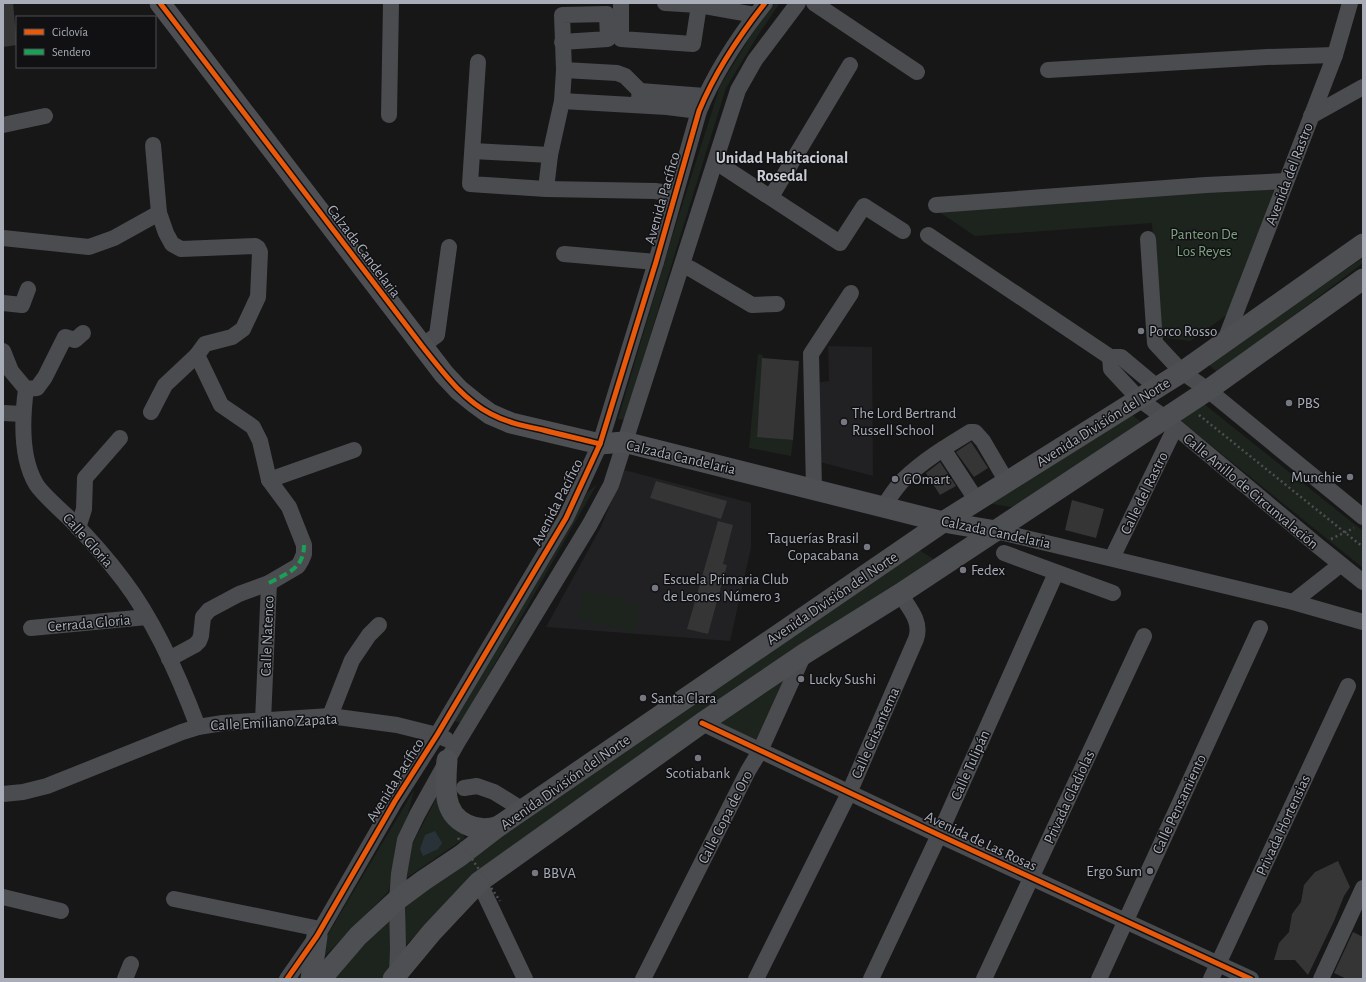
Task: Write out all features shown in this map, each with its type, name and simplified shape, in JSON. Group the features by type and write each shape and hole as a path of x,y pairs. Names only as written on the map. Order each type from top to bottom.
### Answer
{"main road":[{"name":"Calzada Candelaria","path":"160,3 444,374 459,390 490,414 511,423 600,444 624,442 943,522 996,531"},
{"name":"Avenida División del Norte","path":"321,979 358,936 397,900 460,856 499,826 943,522 1182,372 1363,244"},
{"name":"Avenida División del Norte","path":"395,977 432,932 479,882 702,723 804,654 900,594 996,531 1170,423 1186,404 1208,390 1363,279"},
{"path":"452,752 446,783 446,792 447,800 454,814 466,825 474,828 491,829 499,826"},
{"path":"311,979 319,933"}],"street":[{"path":"389,114 391,3"},
{"path":"621,3 621,39 693,44 699,5"},
{"path":"665,3 760,9"},
{"path":"395,977 398,949 397,900 404,840 452,752 612,485 624,442 683,265 738,90 755,60 798,3"},
{"path":"814,3 917,72"},
{"name":"Avenida del Rastro","path":"1224,343 1335,55 1350,3"},
{"name":"Avenida Pacífico","path":"319,933 395,801 437,735 566,518 600,444 656,262 702,103 733,47 760,9"},
{"path":"546,189 550,155 562,101 564,70 562,42"},
{"path":"1048,70 1267,57 1335,55"},
{"path":"478,62 470,184 546,189 655,191 675,194"},
{"path":"771,197 850,65"},
{"path":"564,70 617,73 625,76 639,98"},
{"path":"1311,116 1363,87"},
{"path":"562,101 639,98 702,103"},
{"path":"3,125 45,116"},
{"path":"151,412 165,385 197,355 205,344 232,337 243,329 258,297 260,252 255,246 181,249 172,244 166,233 159,213 152,146"},
{"path":"473,151 550,155"},
{"path":"716,162 840,243 864,206 903,231"},
{"path":"936,205 1206,184 1286,181"},
{"path":"3,238 89,247 114,238 159,213"},
{"path":"928,235 1110,357 1121,357 1158,388"},
{"path":"1148,239 1155,343 1182,372 1208,390 1360,522"},
{"path":"422,346 437,335 449,247"},
{"path":"564,254 656,262"},
{"path":"683,265 752,305 777,304"},
{"path":"3,303 22,305 28,289"},
{"path":"814,489 812,354 850,293"},
{"path":"3,351 11,371 26,389 37,388 45,377 65,337 75,340 83,333"},
{"path":"197,355 221,405 252,427 260,441 269,480 354,450"},
{"name":"Calle Anillo de Circunvalación","path":"1110,357 1111,369 1140,399 1340,565 1363,582"},
{"name":"Calle Gloria","path":"26,389 23,414 24,444 30,469 36,485 78,528 124,581 147,618 169,659 198,727"},
{"path":"3,413 23,414"},
{"name":"Calle del Rastro","path":"1112,558 1170,423"},
{"path":"883,507 903,480 926,460 970,432 975,432 983,441 1007,482"},
{"path":"78,528 84,509 85,478 120,438"},
{"path":"943,449 977,501"},
{"name":"Calle Natenco","path":"263,721 269,583 298,566 302,561 304,554 304,545 289,507 269,480"},
{"name":"Calzada Candelaria","path":"996,531 1292,602 1363,622"},
{"path":"1004,553 1113,593"},
{"path":"1292,602 1340,565"},
{"name":"Calle Tulipán","path":"871,979 939,835 1056,573"},
{"path":"169,659 199,641 203,617 209,610 239,594 269,583"},
{"name":"Calle Crisantema","path":"756,979 849,793 919,632 917,621 900,594"},
{"name":"Cerrada Gloria","path":"31,628 147,618"},
{"path":"330,716 352,660 369,635 379,625"},
{"name":"Calle Pensamiento","path":"1099,979 1260,628"},
{"name":"Privada Gladiolas","path":"984,979 1144,636"},
{"name":"Calle Copa de Oro","path":"643,979 748,771 760,751 804,654"},
{"name":"Privada Hortensias","path":"1211,979 1348,686"},
{"name":"Calle Emiliano Zapata","path":"3,794 23,792 46,786 182,732 198,727 223,723 330,716 397,724 437,735 452,752"},
{"name":"Avenida de Las Rosas","path":"702,723 939,835 1251,979"},
{"path":"464,788 476,786 494,792 523,810"},
{"path":"479,882 525,979"},
{"path":"1321,979 1363,888"},
{"path":"3,897 61,911"},
{"path":"174,899 319,933 287,979"},
{"path":"125,979 131,964"}],"path":[{"path":"1186,404 1363,547"},
{"path":"1318,546 1345,532 1360,522"},
{"path":"458,838 500,900"}],"shaded area":[{"name":"The Lord Bertrand Russell School","path":"828,346 872,347 873,476 816,461 814,383 829,381"},
{"name":"Escuela Primaria Club de Leones Número 3","path":"624,470 751,503 751,548 730,641 546,627 601,527"},
{"path":"435,831 442,843 438,849 423,856 420,849 425,835"}],"green space":[{"path":"775,3 780,3 758,35 726,88 625,420 618,419 672,237 720,86 760,21"},
{"name":"Panteon De Los Reyes","path":"1280,185 1231,312 1190,341 1159,337 1152,223 975,236 938,211"},
{"path":"1363,258 1363,263 1218,373 1207,363"},
{"path":"758,354 763,355 757,436 793,440 791,456 749,448"},
{"path":"1199,400 1363,531 1363,568 1176,417"},
{"path":"1128,411 1143,424 1016,508 987,503"},
{"path":"597,484 461,723 454,721 588,492"},
{"path":"918,549 935,560 469,880 404,947 406,905 486,844"},
{"path":"585,590 641,604 634,632 578,618"},
{"path":"807,659 760,750 707,724"},
{"path":"414,790 388,892 323,958 324,941"},
{"path":"439,793 465,838 405,879 412,845"},
{"path":"395,914 390,979 330,979"}],"building":[{"path":"3,3 13,3 16,45 3,47"},
{"path":"762,358 799,361 793,440 757,437"},
{"path":"971,442 988,468 974,477 956,452"},
{"path":"940,462 956,486 940,495 926,473"},
{"path":"656,481 727,501 721,519 650,498"},
{"path":"1072,500 1104,509 1096,538 1065,530"},
{"path":"718,521 733,525 723,564 727,565 708,634 687,629"},
{"path":"1338,861 1350,887 1344,896 1334,921 1308,975 1295,960 1274,960 1279,943 1289,932 1292,914 1301,902 1304,885 1315,872"},
{"path":"1353,932 1363,937 1363,979 1347,979 1334,973"}],"marked path":[{"path":"269,583 288,573 298,565 301,560 304,545"}],"cycle path":[{"path":"160,3 422,346 453,384 471,401 491,414 504,420 523,426 600,444"},
{"path":"287,979 317,936 395,801 437,735 566,518 600,444 656,262 699,111 720,68 746,28 765,3"},
{"path":"702,723 939,835 1251,979"}],"place":[{"name":"Porco Rosso","path":"1141,331"},
{"name":"PBS","path":"1289,403"},
{"name":"The Lord Bertrand Russell School","path":"844,422"},
{"name":"Munchie","path":"1350,477"},
{"name":"GOmart","path":"895,479"},
{"name":"Taquerías Brasil Copacabana","path":"867,547"},
{"name":"Fedex","path":"963,570"},
{"name":"Escuela Primaria Club de Leones Número 3","path":"655,588"},
{"name":"Lucky Sushi","path":"801,679"},
{"name":"Santa Clara","path":"643,698"},
{"name":"Scotiabank","path":"698,758"},
{"name":"Ergo Sum","path":"1150,871"},
{"name":"BBVA","path":"535,873"}],"district":[{"name":"Unidad Habitacional Rosedal","path":"782,166"}]}
